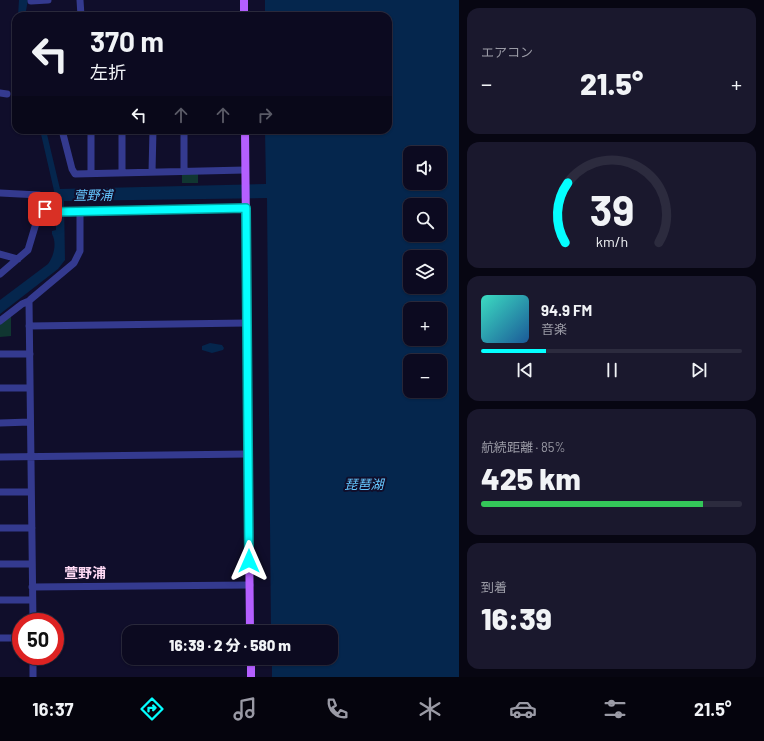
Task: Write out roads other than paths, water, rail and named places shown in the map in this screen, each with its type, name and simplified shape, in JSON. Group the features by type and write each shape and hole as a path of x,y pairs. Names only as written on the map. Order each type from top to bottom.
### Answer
{"main road":[{"path":"244,0 244,12"},
{"path":"245,134 250,625"},
{"path":"251,665 251,677"}],"street":[{"path":"31,1 48,0"},
{"path":"80,0 81,12"},
{"path":"63,134 72,169 75,174 245,170"},
{"path":"91,134 91,173"},
{"path":"122,134 122,172"},
{"path":"152,134 152,172"},
{"path":"184,134 184,171"},
{"path":"0,193 39,195 44,199 45,209 37,220 28,250 0,274"},
{"path":"45,209 53,212 80,212 245,206"},
{"path":"33,613 29,302 31,298 74,263 80,251 80,212"},
{"path":"0,254 18,259"},
{"path":"0,321 22,304 29,302"},
{"path":"29,326 247,323"},
{"path":"0,354 30,354"},
{"path":"0,388 30,388"},
{"path":"0,423 30,422"},
{"path":"0,457 248,454"},
{"path":"0,492 31,492"},
{"path":"0,528 32,528"},
{"path":"0,564 32,564"},
{"path":"32,587 250,585"},
{"path":"0,600 32,600"},
{"path":"0,638 12,638"},
{"path":"33,665 33,677"}],"water":[{"path":"19,0 28,0 26,12 18,12"},
{"name":"琵琶湖","path":"265,0 459,0 459,677 272,677 272,665 338,665 338,625 271,625 267,198 64,201 65,260 58,269 0,314 0,300 48,264 52,257 55,245 52,231 56,230 53,199 55,195 41,134 47,134 60,189 266,184 265,134 392,134 392,12 265,12"},
{"path":"210,343 222,345 224,348 223,350 212,353 202,350 202,346"}],"district":[{"name":"萱野浦","path":"85,573"}]}
